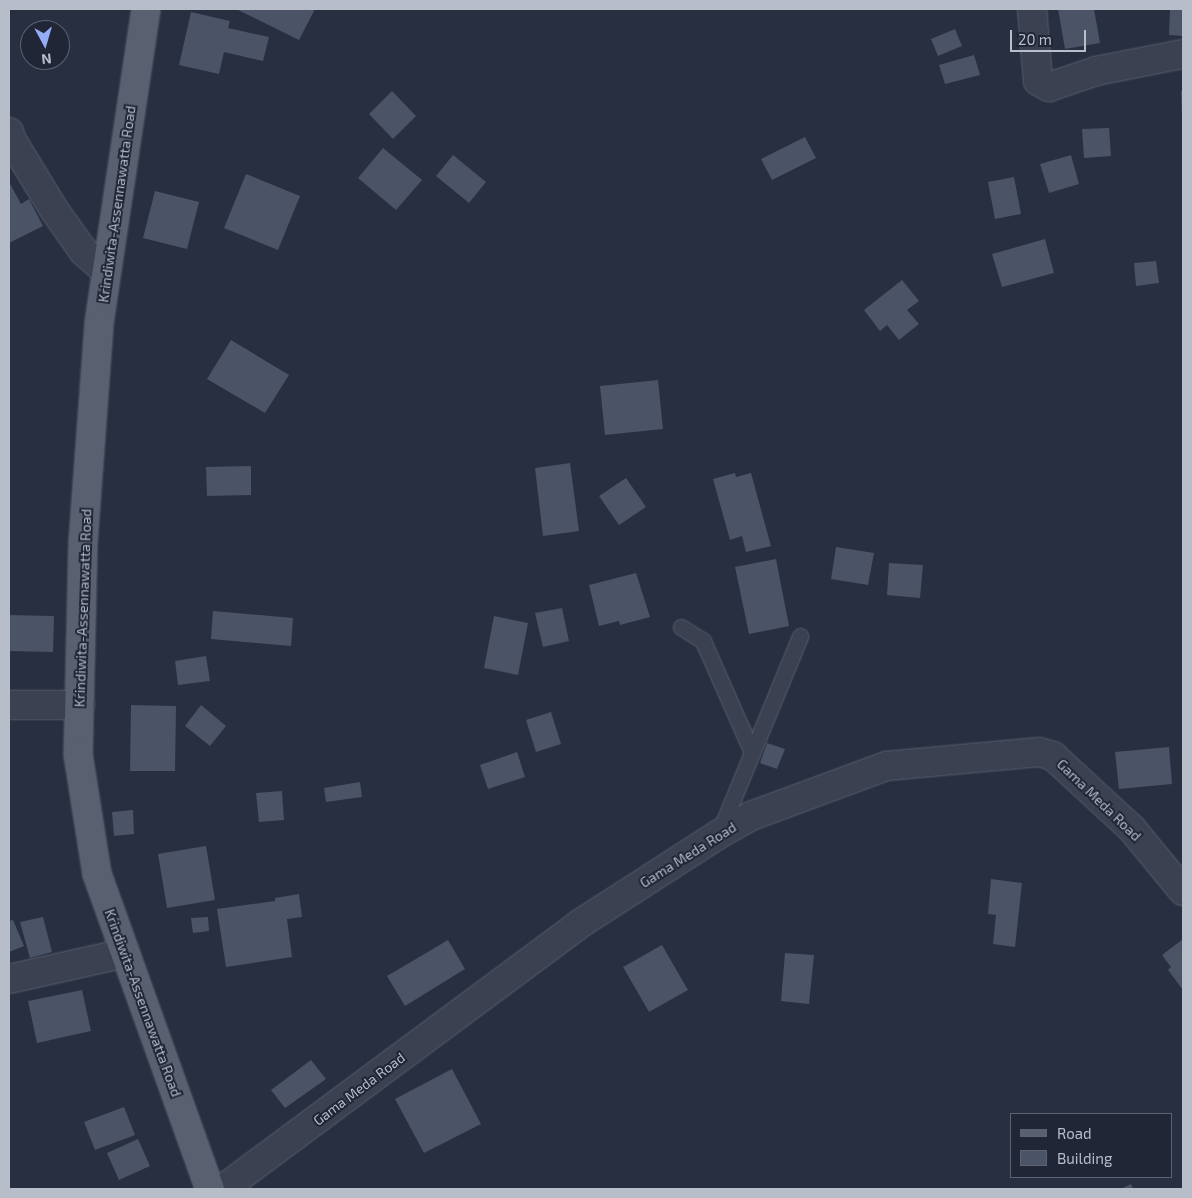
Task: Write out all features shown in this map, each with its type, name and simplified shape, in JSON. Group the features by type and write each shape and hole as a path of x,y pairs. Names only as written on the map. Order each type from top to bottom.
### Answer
{"main road":[{"name":"Krindiwita-Assennawatta Road","path":"146,9 99,324 83,542 78,754 97,874 210,1189"}],"street":[{"path":"1032,9 1038,81 1049,87 1096,71 1183,54"},
{"path":"9,132 11,139 61,220 84,252 107,272"},
{"path":"9,705 80,705"},
{"name":"Gama Meda Road","path":"223,1189 581,923 719,834 751,816 886,766 1039,752 1054,756 1132,829 1183,891"},
{"path":"9,979 125,953"}],"lane":[{"path":"681,627 703,641 752,752"},
{"path":"719,834 800,636"}],"building":[{"path":"236,9 315,9 299,40"},
{"path":"1058,9 1094,9 1100,43 1065,49"},
{"path":"1170,9 1183,9 1183,36 1169,35"},
{"path":"191,12 230,21 228,28 269,37 263,61 224,52 219,74 179,65"},
{"path":"955,29 962,46 938,56 931,39"},
{"path":"974,55 980,75 945,84 939,65"},
{"path":"392,91 416,116 393,139 369,114"},
{"path":"1181,91 1183,91 1183,118 1182,118"},
{"path":"1109,128 1111,156 1084,158 1082,129"},
{"path":"805,137 816,158 772,180 761,159"},
{"path":"383,148 422,180 396,210 358,178"},
{"path":"453,155 486,182 469,203 436,176"},
{"path":"1071,155 1079,184 1049,193 1040,164"},
{"path":"246,174 300,196 278,250 224,228"},
{"path":"1014,177 1021,214 995,219 988,182"},
{"path":"9,182 21,204 29,199 43,226 9,243"},
{"path":"155,191 199,202 187,249 143,238"},
{"path":"1045,239 1054,273 1002,287 992,254"},
{"path":"1156,261 1159,283 1136,286 1134,263"},
{"path":"902,280 919,301 907,310 919,324 899,340 887,325 880,331 864,310"},
{"path":"231,340 289,375 265,413 207,379"},
{"path":"658,380 663,429 605,435 600,386"},
{"path":"570,463 579,531 543,536 535,468"},
{"path":"251,466 251,495 207,496 206,467"},
{"path":"735,473 736,477 751,473 771,546 746,552 742,536 730,540 713,479"},
{"path":"626,478 646,507 619,525 599,496"},
{"path":"836,547 874,553 868,585 831,579"},
{"path":"776,559 789,626 749,634 735,567"},
{"path":"889,563 923,565 920,598 887,595"},
{"path":"636,573 650,617 620,625 619,621 599,626 589,585"},
{"path":"562,608 569,641 543,647 535,613"},
{"path":"213,611 293,618 291,646 211,639"},
{"path":"9,615 54,616 53,652 9,651"},
{"path":"494,616 528,623 518,675 484,668"},
{"path":"206,656 210,681 178,685 175,661"},
{"path":"131,705 176,706 175,771 130,771"},
{"path":"201,705 226,726 210,746 185,726"},
{"path":"551,712 561,744 536,752 526,720"},
{"path":"767,743 785,749 777,769 760,763"},
{"path":"1169,747 1172,784 1119,789 1115,752"},
{"path":"517,752 525,777 488,789 480,765"},
{"path":"360,782 362,797 326,802 324,788"},
{"path":"282,791 284,820 259,822 256,793"},
{"path":"133,810 134,834 114,836 112,812"},
{"path":"206,846 215,900 167,908 158,854"},
{"path":"991,879 1022,883 1015,947 993,944 996,915 988,914"},
{"path":"299,894 302,917 287,919 292,957 226,967 217,909 275,901 275,898"},
{"path":"43,917 52,952 30,958 20,922"},
{"path":"208,917 209,931 193,933 191,918"},
{"path":"13,920 24,946 9,952 9,921"},
{"path":"1183,939 1183,990 1168,970 1171,967 1162,955"},
{"path":"448,940 465,969 405,1006 387,976"},
{"path":"662,945 688,990 649,1012 623,967"},
{"path":"785,953 814,955 809,1004 781,1001"},
{"path":"82,990 91,1031 37,1043 28,1001"},
{"path":"311,1060 326,1079 285,1108 271,1090"},
{"path":"452,1069 481,1124 424,1153 395,1099"},
{"path":"124,1107 135,1135 95,1150 84,1122"},
{"path":"138,1139 150,1166 119,1180 107,1153"},
{"path":"1131,1184 1133,1189 1121,1189"}]}
